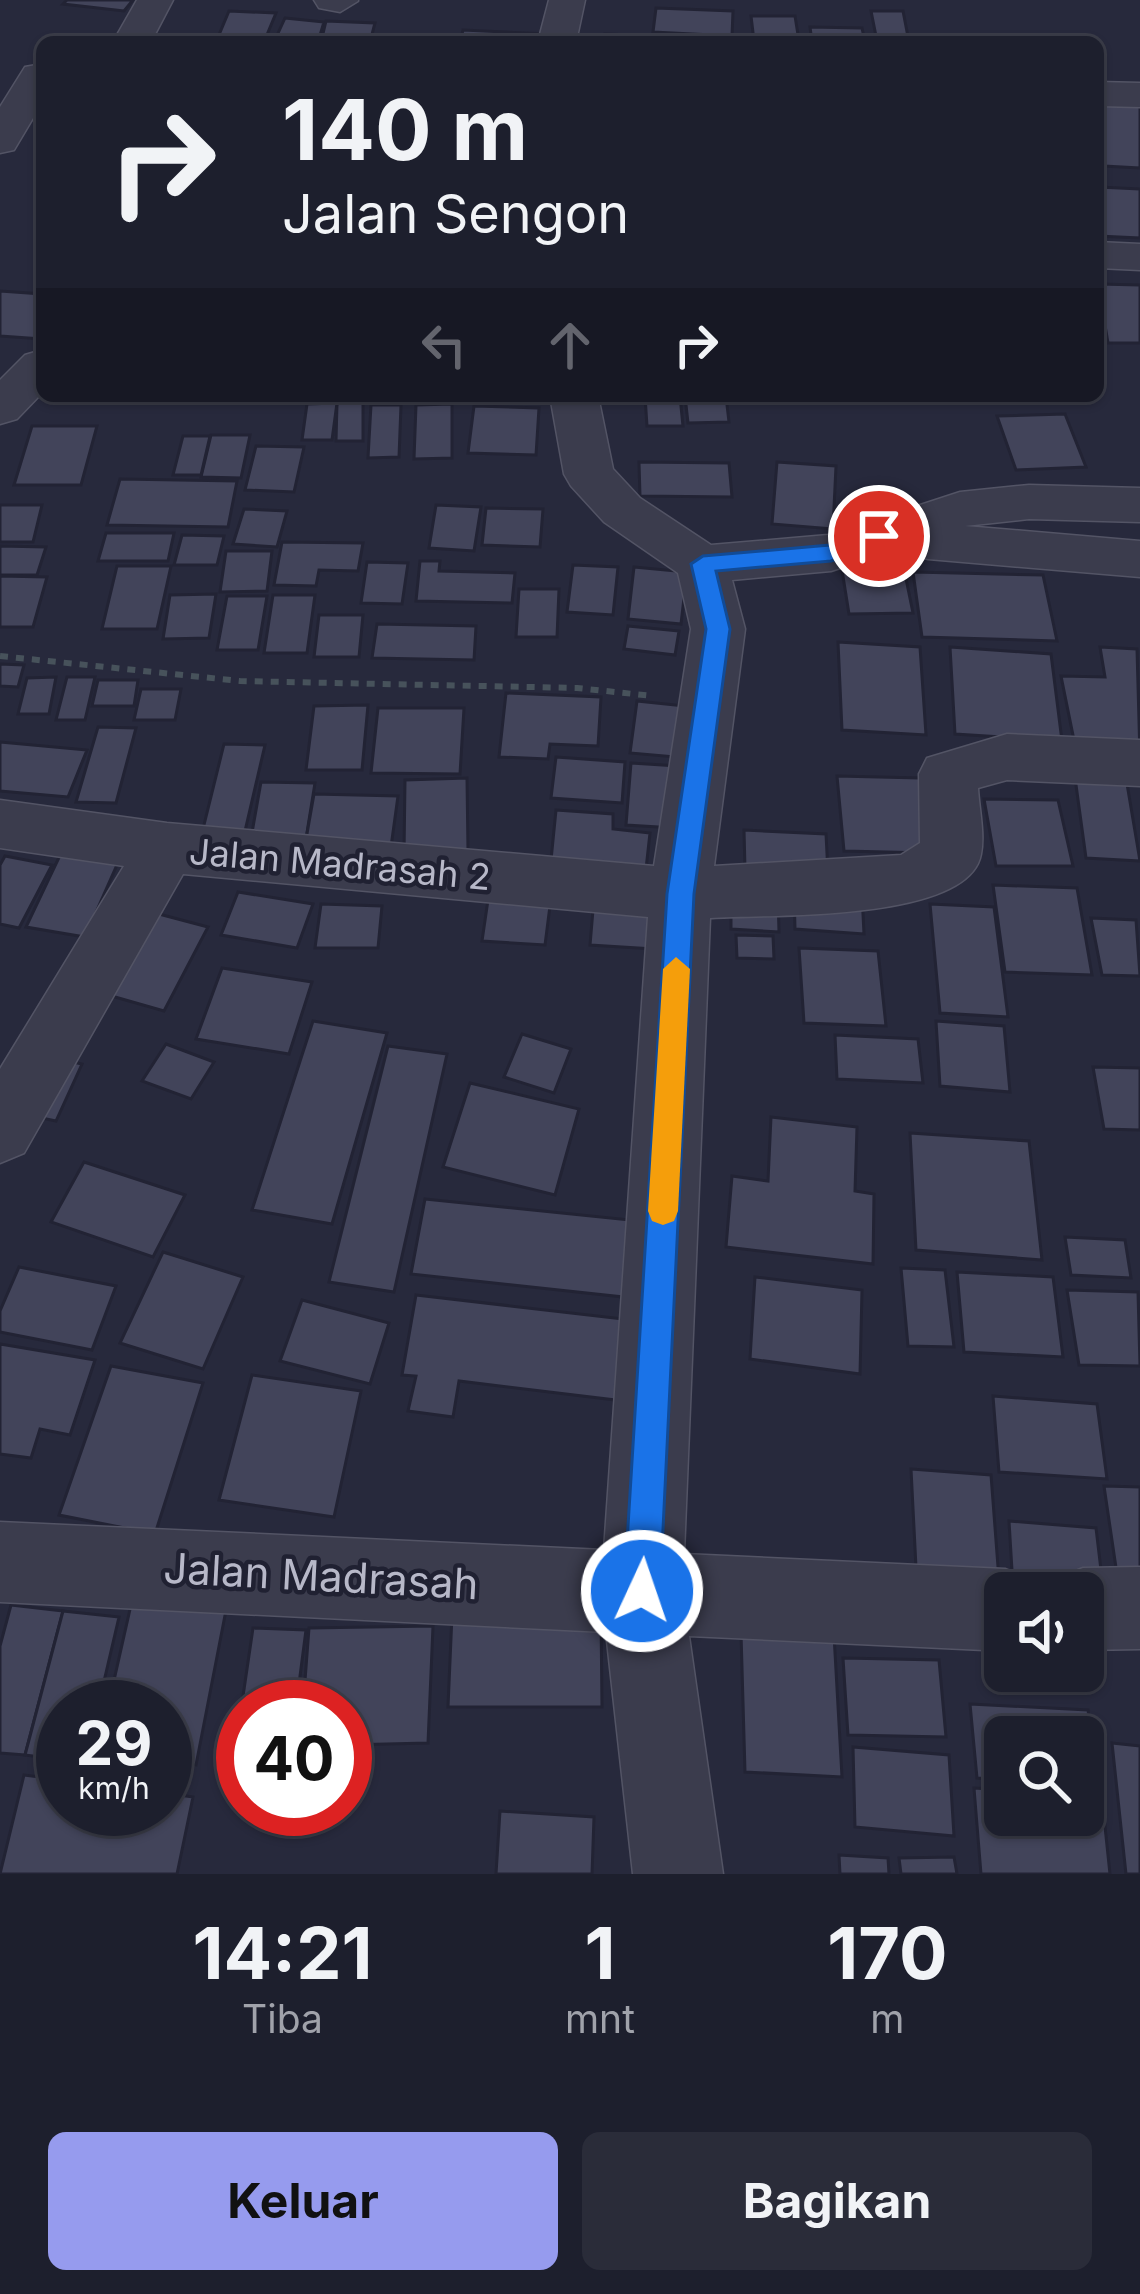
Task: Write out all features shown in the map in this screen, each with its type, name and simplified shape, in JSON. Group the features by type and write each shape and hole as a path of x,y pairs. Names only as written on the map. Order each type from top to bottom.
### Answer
{"street":[{"path":"135,36 155,0"},
{"path":"558,36 567,0"},
{"path":"0,141 27,76"},
{"path":"1104,94 1140,95"},
{"path":"1104,255 1140,256"},
{"path":"0,408 36,371"},
{"path":"575,402 589,474 622,510 703,564 831,553 960,509 1028,502 1140,505"},
{"path":"879,536 1140,559"},
{"path":"678,1874 642,1591 680,894 718,629 703,564"},
{"name":"Jalan Madrasah 2","path":"0,824 167,848 680,894 912,880 951,855 948,773 1006,758 1140,763"},
{"path":"0,1131 167,848"},
{"name":"Jalan Madrasah","path":"0,1562 984,1609"},
{"path":"1104,1609 1140,1608"}],"path":[{"path":"0,656 240,681 577,688 708,702"}],"building":[{"path":"67,0 133,0 124,11 63,4"},
{"path":"656,8 733,11 732,36 653,32"},
{"path":"229,11 276,13 266,36 219,36"},
{"path":"871,11 903,11 908,36 876,36"},
{"path":"751,16 795,16 798,36 753,36"},
{"path":"285,18 324,22 320,36 277,36"},
{"path":"326,21 375,23 372,36 322,36"},
{"path":"810,27 862,28 864,36 811,36"},
{"path":"463,30 547,34 546,36 462,36"},
{"path":"1104,96 1140,98 1140,168 1104,166"},
{"path":"1104,187 1140,189 1140,238 1104,236"},
{"path":"1104,284 1140,285 1140,343 1108,343"},
{"path":"0,291 36,294 36,339 0,336"},
{"path":"645,402 681,402 683,426 647,426"},
{"path":"686,402 727,402 729,422 688,423"},
{"path":"337,403 363,403 363,441 336,441"},
{"path":"337,403 332,440 302,440 307,404"},
{"path":"452,404 452,458 414,459 416,405"},
{"path":"371,405 401,405 399,457 368,458"},
{"path":"474,406 539,408 536,455 468,453"},
{"path":"1065,414 1086,467 1016,470 997,416"},
{"path":"32,426 97,426 81,485 14,485"},
{"path":"211,435 250,435 241,478 201,477"},
{"path":"183,436 210,436 201,475 173,475"},
{"path":"256,446 304,447 294,492 245,490"},
{"path":"639,462 729,463 732,497 640,496"},
{"path":"777,462 836,466 833,529 772,524"},
{"path":"120,479 237,481 228,527 107,525"},
{"path":"0,505 42,505 33,542 0,542"},
{"path":"436,505 481,507 474,551 429,548"},
{"path":"486,508 543,509 540,547 482,545"},
{"path":"244,509 287,511 277,547 233,544"},
{"path":"106,533 174,533 168,561 98,561"},
{"path":"182,535 224,536 217,565 174,565"},
{"path":"282,542 363,543 358,571 319,570 316,586 274,585"},
{"path":"0,546 46,547 37,575 0,575"},
{"path":"226,551 272,551 267,591 220,592"},
{"path":"420,561 440,561 439,571 515,573 512,603 416,601"},
{"path":"367,562 408,563 402,604 361,603"},
{"path":"573,565 618,567 613,615 567,612"},
{"path":"117,566 171,566 157,629 102,629"},
{"path":"634,567 687,572 681,624 628,619"},
{"path":"904,569 913,613 849,614 842,570"},
{"path":"913,572 1043,575 1057,641 922,637"},
{"path":"0,576 47,577 33,627 0,627"},
{"path":"519,589 559,589 557,637 516,637"},
{"path":"216,594 209,638 163,639 170,595"},
{"path":"273,595 315,595 307,653 264,653"},
{"path":"227,596 267,596 258,650 217,650"},
{"path":"319,615 363,615 359,657 314,657"},
{"path":"377,624 476,626 474,660 372,658"},
{"path":"628,626 679,631 675,655 624,649"},
{"path":"838,642 920,647 926,735 842,730"},
{"path":"950,647 1051,654 1062,741 955,734"},
{"path":"1100,647 1137,649 1140,757 1077,755 1061,676 1105,677"},
{"path":"0,664 24,665 18,687 0,686"},
{"path":"56,677 49,714 18,714 27,678"},
{"path":"67,677 95,677 85,720 56,720"},
{"path":"98,680 138,680 134,706 92,706"},
{"path":"141,689 181,689 175,720 134,720"},
{"path":"506,693 601,697 598,746 550,744 548,759 499,757"},
{"path":"637,701 704,708 698,759 630,753"},
{"path":"368,705 362,770 306,770 314,706"},
{"path":"378,708 464,708 460,774 371,773"},
{"path":"98,727 136,728 116,803 76,802"},
{"path":"0,742 87,750 68,797 0,791"},
{"path":"224,744 265,745 245,831 203,829"},
{"path":"556,757 625,762 622,803 551,798"},
{"path":"631,763 678,766 675,828 626,825"},
{"path":"1073,763 1124,766 1140,861 1086,858"},
{"path":"837,776 920,778 930,853 844,851"},
{"path":"467,778 468,851 404,854 405,780"},
{"path":"261,782 315,783 305,845 250,844"},
{"path":"314,794 398,796 391,847 305,845"},
{"path":"984,799 1058,800 1073,866 996,866"},
{"path":"556,810 613,814 613,829 650,833 646,869 551,860"},
{"path":"744,830 826,834 828,873 745,869"},
{"path":"63,849 120,858 85,937 26,927"},
{"path":"5,856 52,865 19,928 0,924 0,865"},
{"path":"993,885 1077,888 1092,975 1005,972"},
{"path":"794,890 862,894 864,934 795,929"},
{"path":"238,892 313,904 297,948 221,935"},
{"path":"489,893 551,898 545,945 482,941"},
{"path":"731,896 778,897 779,932 731,929"},
{"path":"594,898 672,902 670,950 590,945"},
{"path":"321,904 382,906 378,948 315,948"},
{"path":"930,904 994,907 1008,1017 940,1013"},
{"path":"140,909 208,927 164,1011 94,991"},
{"path":"1091,918 1136,920 1140,976 1102,975"},
{"path":"736,935 773,936 774,959 737,958"},
{"path":"799,948 878,951 886,1026 804,1023"},
{"path":"222,968 312,982 289,1054 196,1039"},
{"path":"313,1021 387,1033 332,1224 252,1210"},
{"path":"936,1021 1004,1026 1010,1092 940,1086"},
{"path":"522,1034 571,1049 554,1093 504,1077"},
{"path":"835,1035 918,1039 923,1083 837,1079"},
{"path":"166,1044 214,1062 191,1099 142,1081"},
{"path":"388,1046 447,1054 394,1292 329,1282"},
{"path":"54,1058 82,1064 56,1121 27,1115"},
{"path":"1093,1067 1140,1068 1140,1130 1104,1129"},
{"path":"470,1083 579,1109 555,1195 443,1167"},
{"path":"771,1117 857,1127 855,1191 874,1194 873,1264 726,1247 732,1176 768,1181"},
{"path":"910,1133 1029,1141 1042,1260 916,1250"},
{"path":"84,1162 185,1195 153,1257 51,1222"},
{"path":"425,1199 640,1221 633,1298 411,1274"},
{"path":"1065,1237 1125,1240 1131,1278 1071,1275"},
{"path":"163,1252 243,1277 203,1369 120,1343"},
{"path":"19,1267 116,1286 92,1350 0,1332 0,1311"},
{"path":"901,1268 945,1270 954,1347 908,1346"},
{"path":"957,1272 1053,1277 1063,1357 964,1352"},
{"path":"755,1277 862,1290 860,1374 750,1359"},
{"path":"1067,1290 1138,1292 1140,1366 1079,1365"},
{"path":"416,1295 632,1320 624,1401 459,1381 453,1417 408,1411 416,1376 402,1375"},
{"path":"302,1300 389,1323 370,1384 280,1361"},
{"path":"0,1344 95,1360 70,1435 40,1429 31,1458 0,1454"},
{"path":"111,1366 203,1383 155,1534 59,1515"},
{"path":"252,1375 361,1391 334,1517 219,1500"},
{"path":"993,1396 1097,1404 1107,1479 999,1472"},
{"path":"911,1469 991,1475 998,1572 984,1572 984,1592 917,1587"},
{"path":"1104,1486 1140,1487 1140,1589 1119,1588"},
{"path":"1009,1521 1096,1528 1101,1572 1012,1572"},
{"path":"133,1596 227,1605 196,1765 192,1765 192,1680 114,1680"},
{"path":"11,1605 63,1611 45,1680 36,1680 36,1713 25,1755 0,1753 0,1646"},
{"path":"63,1611 119,1617 104,1680 45,1680"},
{"path":"452,1615 601,1615 602,1707 448,1707"},
{"path":"433,1626 428,1743 372,1744 372,1680 305,1680 309,1628"},
{"path":"253,1628 306,1630 300,1680 245,1680"},
{"path":"741,1633 834,1635 842,1777 745,1772"},
{"path":"843,1658 939,1660 946,1737 848,1735"},
{"path":"970,1704 1088,1710 1089,1716 984,1716 984,1778 977,1778"},
{"path":"36,1713 36,1756 25,1755"},
{"path":"1112,1743 1140,1746 1140,1874 1126,1874"},
{"path":"853,1747 949,1755 954,1836 855,1827"},
{"path":"24,1775 36,1777 36,1836 185,1836 177,1874 0,1874"},
{"path":"974,1788 984,1789 984,1836 1104,1836 1104,1817 1110,1874 981,1874"},
{"path":"500,1811 594,1817 592,1874 496,1874"},
{"path":"839,1855 888,1858 889,1874 840,1874"},
{"path":"954,1857 957,1874 901,1874 899,1858"}],"slow traffic":[{"path":"663,1211 676,969"}],"route":[{"path":"642,1591 680,894 718,629 703,564 831,553 879,536"}]}
